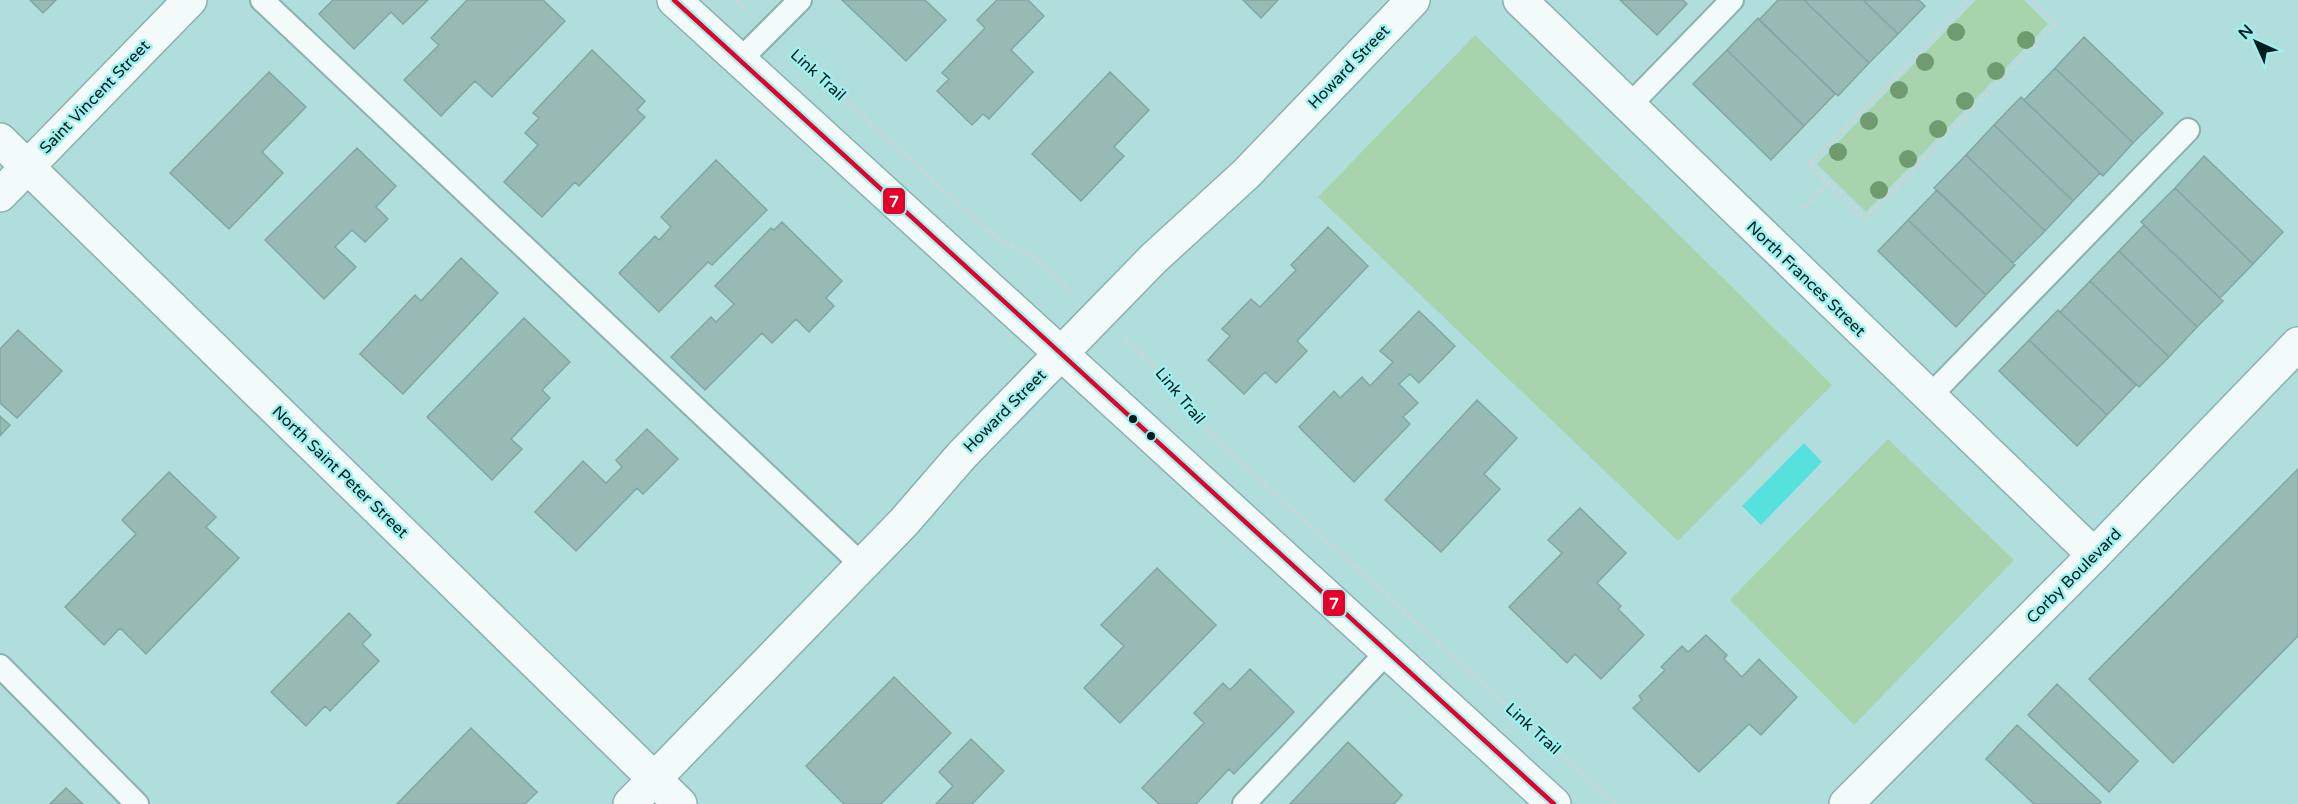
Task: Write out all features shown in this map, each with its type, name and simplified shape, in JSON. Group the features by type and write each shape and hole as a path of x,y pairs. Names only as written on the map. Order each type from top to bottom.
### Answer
{"street":[{"name":"Saint Vincent Street","path":"0,195 190,0"},
{"path":"674,0 1554,804"},
{"name":"Howard Street","path":"630,804 904,522 962,454 1154,258 1246,174 1413,0"},
{"name":"North Frances Street","path":"1520,0 2094,555"},
{"name":"North Saint Peter Street","path":"0,140 680,804"},
{"name":"Corby Boulevard","path":"1846,804 2094,555 2298,344"}],"lane":[{"path":"262,0 862,565"},
{"path":"740,60 800,0"},
{"path":"1629,106 1732,0"},
{"path":"1929,397 2188,130"},
{"path":"1244,804 1388,651"},
{"path":"0,666 137,804"}],"path":[{"name":"Link Trail","path":"736,0 988,231 999,240 1035,258 1172,381 1213,437 1615,804"},
{"path":"1970,0 1809,164 1866,219 2055,24 2031,0"},
{"path":"1804,208 1829,183"}],"green space":[{"path":"1976,0 2024,0 2048,24 1866,212 1817,164"},
{"path":"1475,35 1832,385 1678,541 1318,197"},
{"path":"1888,439 2014,560 1854,725 1730,600"}],"water":[{"path":"1804,443 1822,462 1761,525 1742,506"}],"building":[{"path":"30,0 56,0 43,13"},
{"path":"333,0 428,0 403,24 391,12 354,49 319,14"},
{"path":"467,0 543,0 565,21 492,97 475,81 441,116 404,80 439,45 431,38"},
{"path":"842,0 925,0 946,20 906,61"},
{"path":"997,0 1028,0 1044,16 1011,50 1033,72 989,119 983,114 972,125 937,91 949,79 942,73 985,28 977,20"},
{"path":"1243,0 1278,0 1261,18"},
{"path":"1620,0 1683,0 1687,4 1657,35"},
{"path":"1778,0 1804,0 1869,63 1838,96 1759,20"},
{"path":"1804,0 1863,0 1898,34 1869,63"},
{"path":"1863,0 1919,0 1925,6 1898,34"},
{"path":"1758,18 1835,94 1804,126 1727,50"},
{"path":"2084,37 2163,113 2133,143 2055,68"},
{"path":"592,50 645,101 637,110 645,117 579,186 575,182 542,217 504,182 538,145 525,133 539,118 533,113"},
{"path":"1727,50 1804,126 1771,160 1693,84"},
{"path":"2055,68 2133,143 2103,176 2024,100"},
{"path":"269,72 306,107 262,152 283,173 229,229 170,173"},
{"path":"1110,72 1149,110 1114,147 1124,156 1081,201 1032,154"},
{"path":"2021,97 2100,173 2073,201 1994,125"},
{"path":"1994,125 2073,201 2045,231 1966,155"},
{"path":"357,148 396,186 376,207 388,219 365,242 352,230 335,247 356,267 324,299 265,240"},
{"path":"1966,155 2045,231 2013,263 1934,188"},
{"path":"2204,156 2283,232 2253,264 2175,188"},
{"path":"716,160 767,210 712,265 708,262 659,312 619,273 655,236 659,240 671,227 661,217"},
{"path":"2175,188 2253,264 2220,298 2141,222"},
{"path":"1937,190 2015,265 1986,295 1908,220"},
{"path":"1908,220 1986,295 1956,327 1878,251"},
{"path":"782,222 842,281 826,298 834,306 809,332 796,319 772,343 762,333 705,390 671,357 711,317 716,322 734,304 715,286 771,228 774,230"},
{"path":"2144,225 2223,301 2197,327 2119,251"},
{"path":"1328,227 1368,266 1297,341 1307,351 1276,383 1265,372 1244,394 1208,360 1230,336 1222,329 1251,299 1260,307 1296,270 1291,265"},
{"path":"2119,251 2197,327 2169,357 2090,281"},
{"path":"461,258 498,293 403,394 360,354 415,295 421,301"},
{"path":"2090,281 2169,357 2139,387 2060,312"},
{"path":"2058,310 2136,385 2107,415 2029,340"},
{"path":"1419,311 1455,346 1419,383 1410,374 1399,384 1418,403 1403,417 1410,424 1354,482 1299,427 1334,391 1340,398 1362,377 1370,386 1393,362 1380,351"},
{"path":"524,318 570,362 542,390 550,398 511,439 522,449 492,480 427,417"},
{"path":"18,330 62,371 17,418 0,403 0,349"},
{"path":"2029,340 2107,415 2077,446 1999,371"},
{"path":"1477,400 1517,438 1484,474 1500,489 1441,552 1385,500"},
{"path":"0,416 10,425 0,436"},
{"path":"647,429 678,459 643,494 637,488 576,551 535,512 583,461 606,483 622,467 616,460"},
{"path":"2298,469 2298,636 2173,763 2089,679"},
{"path":"169,472 216,517 206,527 239,558 146,654 120,628 104,645 65,607 136,534 122,520"},
{"path":"1580,508 1626,553 1597,583 1621,606 1618,609 1644,635 1601,679 1575,654 1567,663 1509,607 1562,553 1548,540"},
{"path":"1157,568 1216,625 1120,723 1084,688 1124,646 1101,625"},
{"path":"349,613 371,635 362,644 379,661 330,711 325,706 306,726 271,692"},
{"path":"1706,635 1727,655 1724,659 1742,677 1759,659 1797,697 1761,735 1749,724 1699,772 1633,708 1642,700 1639,696 1665,670 1661,667 1682,646 1688,652"},
{"path":"1250,669 1294,712 1234,774 1229,769 1196,804 1159,804 1142,788 1204,723 1194,713 1223,683 1230,690"},
{"path":"894,677 951,733 881,804 844,804 806,766"},
{"path":"2057,684 2138,761 2109,792 2028,715"},
{"path":"2017,725 2101,802 2099,804 2034,804 1986,759"},
{"path":"471,728 537,792 525,804 397,804"},
{"path":"971,739 1004,771 972,804 936,804 953,786 939,772"},
{"path":"1348,742 1402,795 1394,804 1290,804"},
{"path":"66,788 83,804 50,804"}],"transit line":[{"name":"7","path":"674,0 1554,804"}]}
